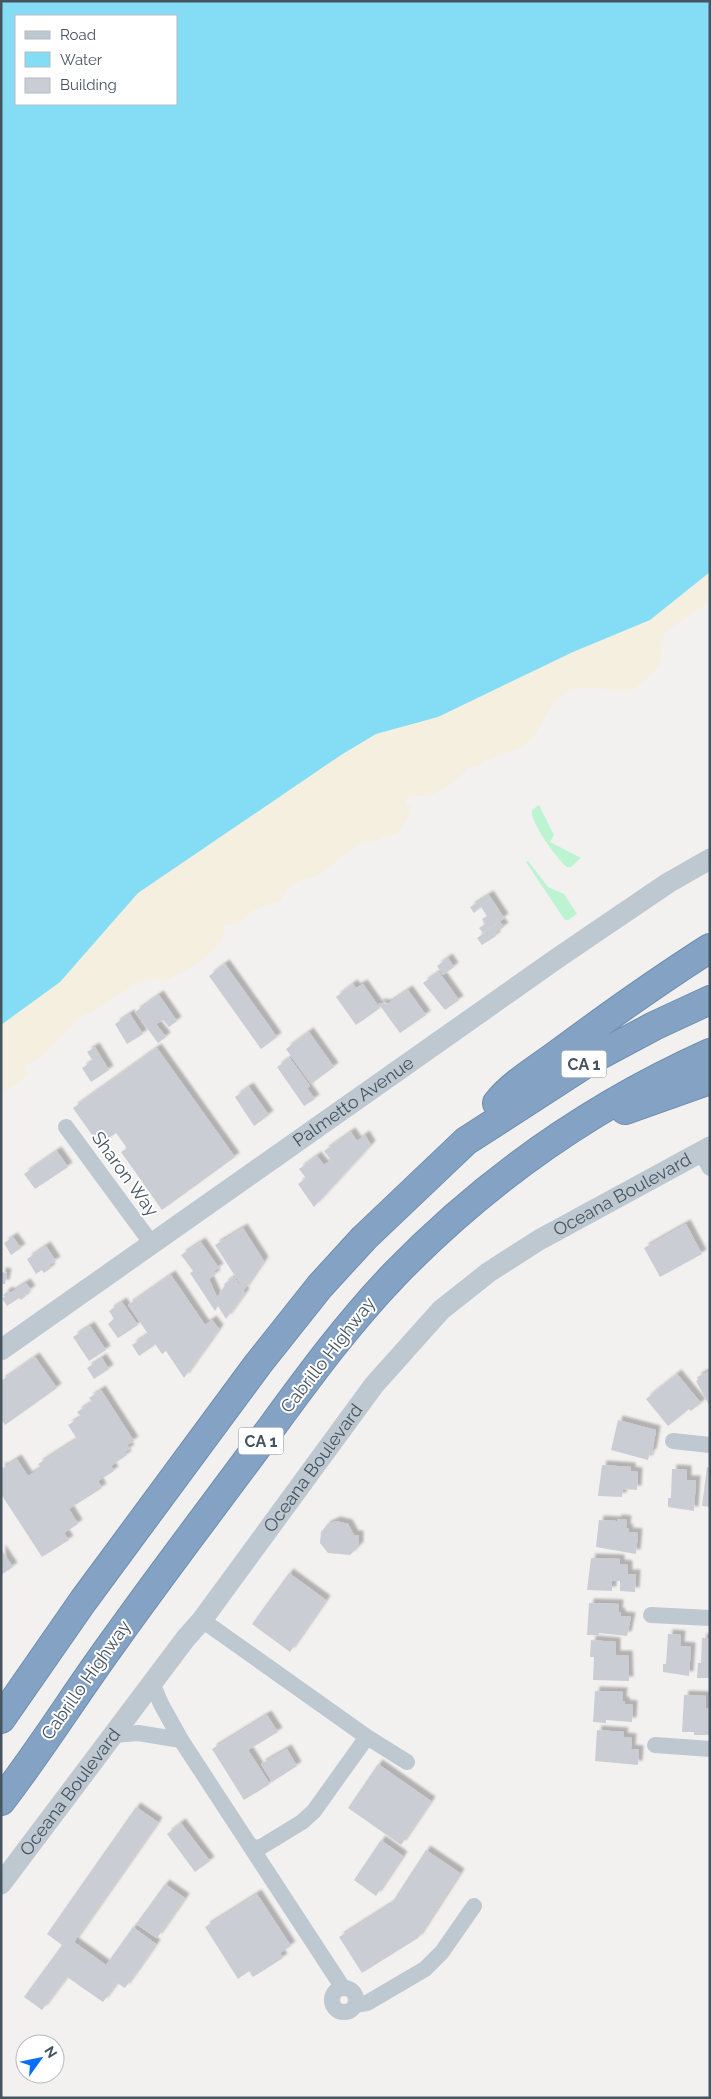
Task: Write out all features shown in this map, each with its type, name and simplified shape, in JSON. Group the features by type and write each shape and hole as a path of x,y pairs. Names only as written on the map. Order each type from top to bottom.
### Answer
{"highway":[{"path":"466,1141 502,1096 655,982 710,948"},
{"path":"541,1066 617,1015 710,968"},
{"name":"CA 1","path":"1,1719 83,1601 283,1331 364,1238 466,1141 596,1057 654,1026 710,1000"},
{"name":"Cabrillo Highway","path":"1,1801 116,1637 351,1322 412,1256 467,1207 518,1166 572,1128 627,1094 710,1052"},
{"path":"572,1128 710,1080"}],"street":[{"name":"Palmetto Avenue","path":"1,1350 559,957 668,883 710,859"},
{"name":"Sharon Way","path":"66,1128 152,1244"},
{"name":"Oceana Boulevard","path":"1,1884 152,1683 202,1620 374,1385 441,1310 489,1272 539,1240 649,1178 707,1156"},
{"path":"673,1441 710,1445"},
{"path":"651,1615 710,1618"},
{"path":"202,1620 407,1762"},
{"path":"152,1683 160,1704 181,1740 343,1988 355,1995 355,2005 366,2003 425,1969 442,1952 474,1906"},
{"path":"114,1734 138,1733 181,1740"},
{"path":"253,1848 261,1847 302,1822 314,1811 367,1736"},
{"path":"655,1745 710,1749"}],"green space":[{"path":"539,805 554,835 550,842 581,858 571,867 567,867 557,856 539,831 532,815 532,810"},
{"path":"528,861 548,887 564,894 577,914 565,920 526,862"}],"sand":[{"path":"710,572 710,601 664,633 660,665 638,686 621,691 588,687 571,690 564,694 553,705 535,734 524,745 490,759 477,767 468,767 461,776 437,792 423,796 411,796 405,802 411,807 410,815 398,833 382,837 371,844 364,840 317,876 299,881 288,888 280,901 252,911 237,924 223,926 225,933 215,949 180,974 162,982 155,978 135,985 111,999 105,1005 79,1018 40,1058 23,1066 29,1075 21,1082 1,1092 1,1025 60,982 138,893 341,755 376,734 438,717 573,652 650,620"}],"water":[{"path":"1,1 710,1 710,572 650,620 573,652 438,717 376,734 341,755 138,893 60,982 1,1025"}],"building":[{"path":"489,895 504,918 483,933 479,928 485,924 482,919 487,916 481,907 474,913 470,907"},
{"path":"500,922 504,927 495,933 496,936 482,945 477,938"},
{"path":"448,958 454,967 443,975 437,966"},
{"path":"225,964 277,1037 261,1049 209,976"},
{"path":"439,972 459,1000 445,1010 423,983"},
{"path":"353,984 356,988 363,984 380,1008 356,1025 336,997"},
{"path":"408,990 426,1015 400,1033 378,1003 387,1004"},
{"path":"159,995 177,1021 169,1027 163,1020 156,1024 166,1037 158,1043 135,1012"},
{"path":"130,1014 143,1034 127,1044 115,1024"},
{"path":"309,1032 334,1067 311,1084 286,1049"},
{"path":"95,1047 109,1070 91,1082 82,1068 93,1061 87,1052"},
{"path":"157,1048 235,1157 162,1210 121,1152 127,1148 116,1133 99,1145 73,1108"},
{"path":"290,1058 310,1086 307,1088 315,1099 304,1106 277,1067"},
{"path":"249,1087 269,1115 254,1126 235,1097"},
{"path":"351,1132 357,1141 365,1135 371,1145 314,1207 298,1184 306,1178 299,1169 317,1156 324,1165 331,1160 324,1151"},
{"path":"57,1151 68,1167 35,1189 24,1174"},
{"path":"686,1224 702,1254 660,1277 644,1248"},
{"path":"243,1228 264,1261 244,1290 215,1245"},
{"path":"13,1237 21,1248 11,1255 4,1243"},
{"path":"201,1242 219,1268 214,1271 216,1274 209,1279 217,1297 224,1284 234,1277 245,1293 226,1319 218,1306 215,1311 190,1273 193,1271 181,1255"},
{"path":"46,1246 56,1261 49,1265 51,1268 44,1273 42,1270 36,1274 27,1259"},
{"path":"1,1272 7,1273 5,1284 1,1284"},
{"path":"171,1275 205,1325 212,1320 219,1329 184,1378 166,1351 162,1354 128,1305"},
{"path":"26,1283 31,1290 21,1300 19,1298 7,1306 2,1298 5,1297 3,1295"},
{"path":"122,1302 138,1325 118,1338 108,1324 114,1319 109,1311"},
{"path":"90,1326 106,1350 89,1361 73,1337"},
{"path":"148,1334 155,1345 139,1356 132,1345"},
{"path":"35,1357 57,1388 5,1425 1,1419 1,1381"},
{"path":"102,1358 109,1369 94,1379 87,1368"},
{"path":"710,1371 710,1407 696,1381 698,1380 697,1377"},
{"path":"677,1374 701,1403 691,1411 689,1409 668,1426 646,1399"},
{"path":"101,1390 134,1441 127,1445 130,1449 125,1452 127,1455 111,1466 114,1471 98,1481 102,1488 69,1509 78,1524 64,1533 69,1540 42,1557 1,1494 1,1466 3,1468 17,1459 28,1476 41,1468 38,1464 77,1439 68,1425 81,1417 77,1412 92,1402 89,1398"},
{"path":"618,1420 656,1430 652,1454 650,1453 648,1460 611,1450"},
{"path":"602,1465 631,1467 631,1471 638,1472 637,1490 623,1489 622,1497 598,1496"},
{"path":"707,1467 710,1468 710,1507 702,1506"},
{"path":"672,1469 687,1470 687,1480 696,1480 694,1511 668,1507 668,1498 671,1498"},
{"path":"617,1519 627,1520 626,1528 629,1529 628,1532 638,1533 636,1554 596,1547 599,1520 617,1521"},
{"path":"336,1521 348,1524 354,1535 359,1535 359,1546 350,1555 328,1553 320,1543 321,1532 327,1525"},
{"path":"1,1549 13,1567 1,1575"},
{"path":"591,1558 620,1559 620,1564 628,1565 628,1574 636,1574 635,1592 620,1591 620,1581 612,1581 612,1591 587,1590"},
{"path":"289,1573 326,1600 290,1652 252,1624"},
{"path":"589,1603 619,1604 618,1612 621,1613 621,1616 631,1617 627,1636 599,1633 599,1635 587,1635"},
{"path":"668,1634 681,1635 680,1646 691,1647 689,1676 663,1672 663,1664 666,1664"},
{"path":"702,1638 710,1638 710,1678 697,1678 698,1663 701,1663"},
{"path":"591,1640 616,1642 616,1655 628,1655 629,1681 593,1680 594,1657 590,1657"},
{"path":"595,1691 623,1692 622,1701 625,1701 625,1704 633,1705 632,1722 606,1720 606,1723 593,1722"},
{"path":"684,1695 706,1696 706,1708 710,1708 710,1735 694,1735 694,1732 682,1732"},
{"path":"267,1715 278,1732 248,1750 270,1784 244,1800 212,1749"},
{"path":"597,1730 624,1732 623,1737 632,1738 631,1749 639,1750 638,1765 595,1761"},
{"path":"287,1749 297,1766 272,1782 261,1764"},
{"path":"378,1764 431,1801 401,1845 348,1808"},
{"path":"136,1807 158,1822 74,1942 106,1965 133,1927 156,1944 125,1988 117,1983 103,2002 67,1977 42,2010 24,1997 62,1945 47,1934"},
{"path":"181,1823 210,1861 195,1872 167,1834"},
{"path":"381,1840 403,1856 376,1896 354,1880"},
{"path":"426,1850 460,1873 418,1938 362,1973 339,1937 391,1904"},
{"path":"165,1884 185,1898 157,1938 136,1924"},
{"path":"257,1894 291,1946 280,1953 283,1958 253,1977 249,1971 238,1979 205,1927"}]}
